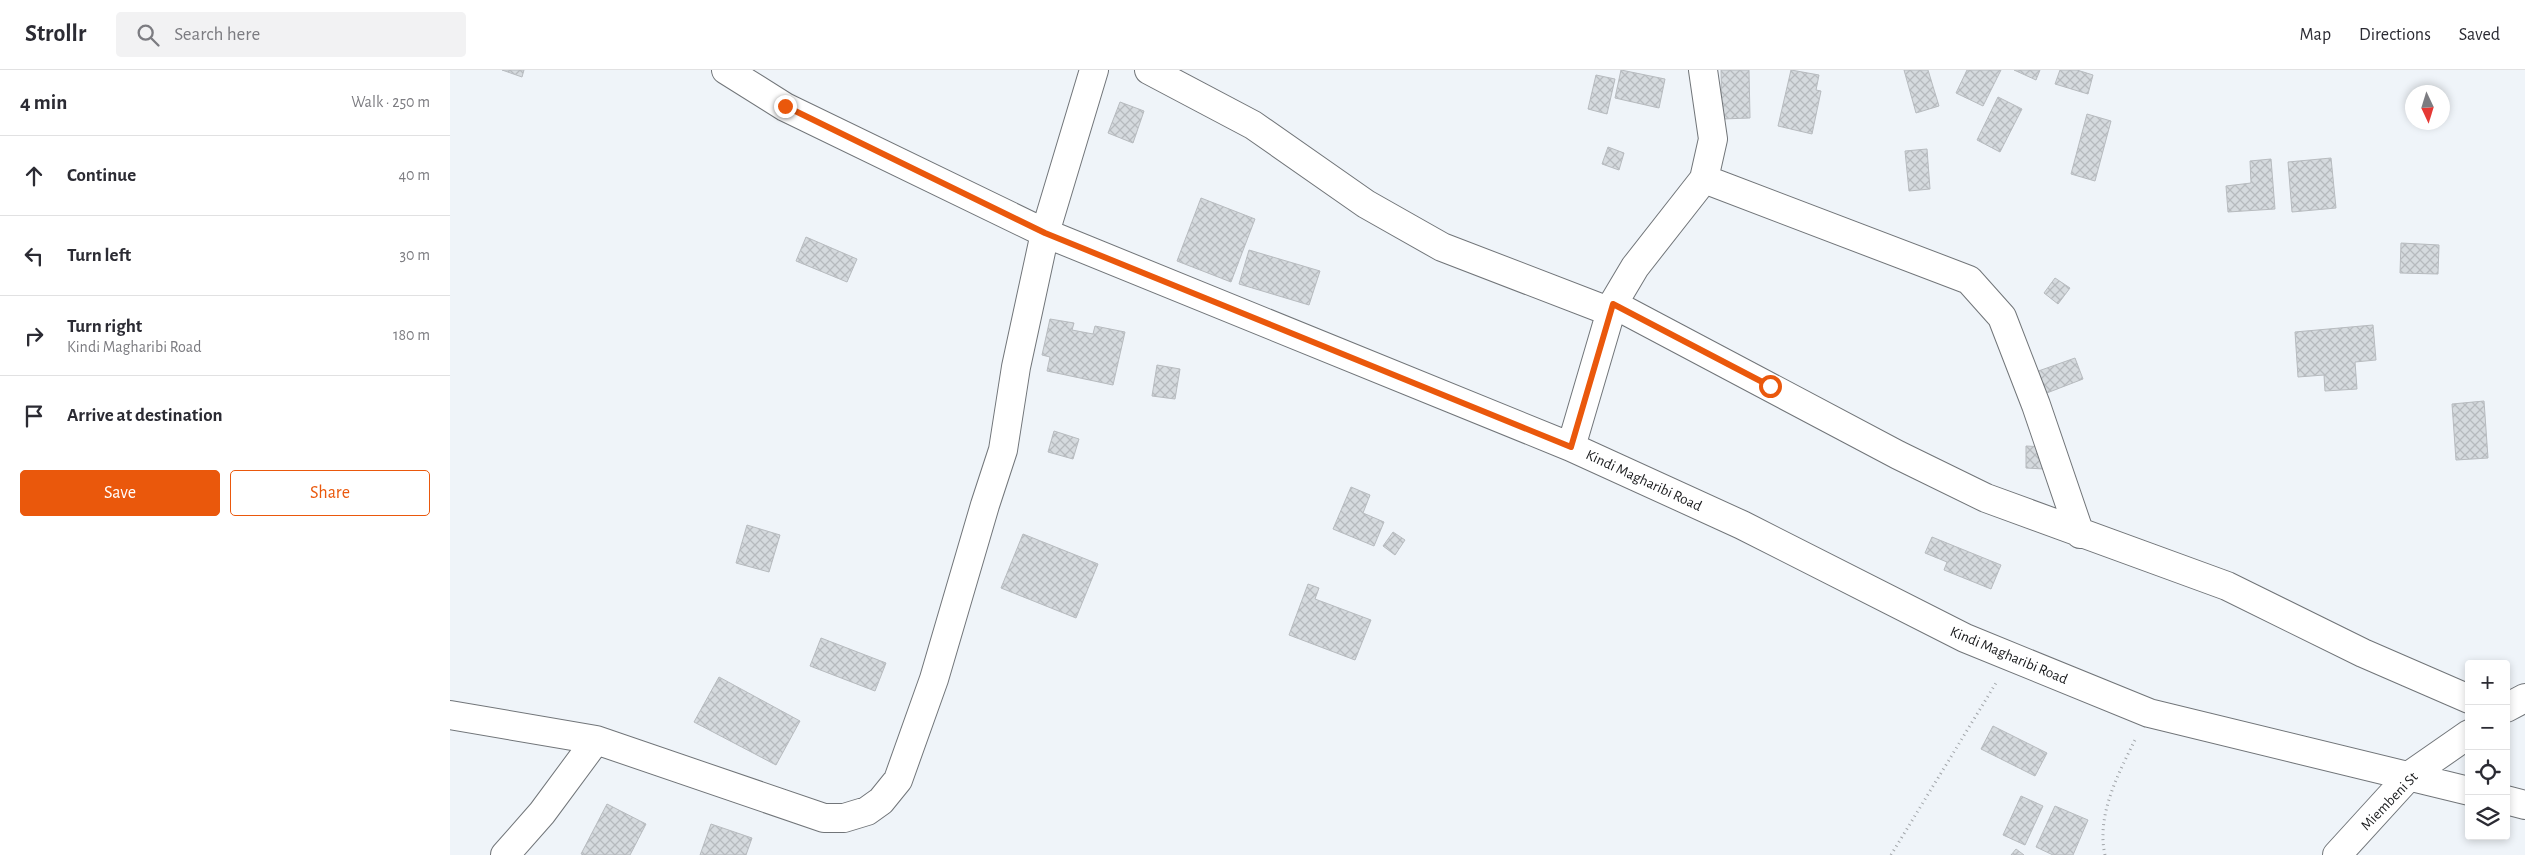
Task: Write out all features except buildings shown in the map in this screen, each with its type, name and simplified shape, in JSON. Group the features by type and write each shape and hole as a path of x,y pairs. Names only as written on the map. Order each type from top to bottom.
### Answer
{"street":[{"name":"Kindi Magharibi Road","path":"726,70 785,106 1045,233 1571,447 1742,525 1965,638 2149,713 2465,789"},
{"path":"450,715 596,740 824,818 844,818 867,811 881,801 898,780 934,679 1003,450 1016,367 1045,233 1094,70"},
{"path":"1149,70 1253,124 1366,204 1442,247 1612,308 1986,498 2080,534 2227,586 2363,653 2465,697"},
{"path":"1571,447 1612,308 1635,267 1704,179 1713,139 1703,70"},
{"path":"1704,179 1969,280 2002,317 2036,405 2080,534"},
{"path":"2510,706 2525,698"},
{"name":"Miembeni St","path":"2337,855 2410,775 2465,737"},
{"path":"506,855 542,813 596,740"},
{"path":"2510,801 2525,805"}],"path":[{"path":"1891,855 2012,657"},
{"path":"2105,855 2102,841 2104,818 2117,775 2149,713"}],"route":[{"path":"785,106 1045,233 1571,447 1613,304 1770,386"}]}
